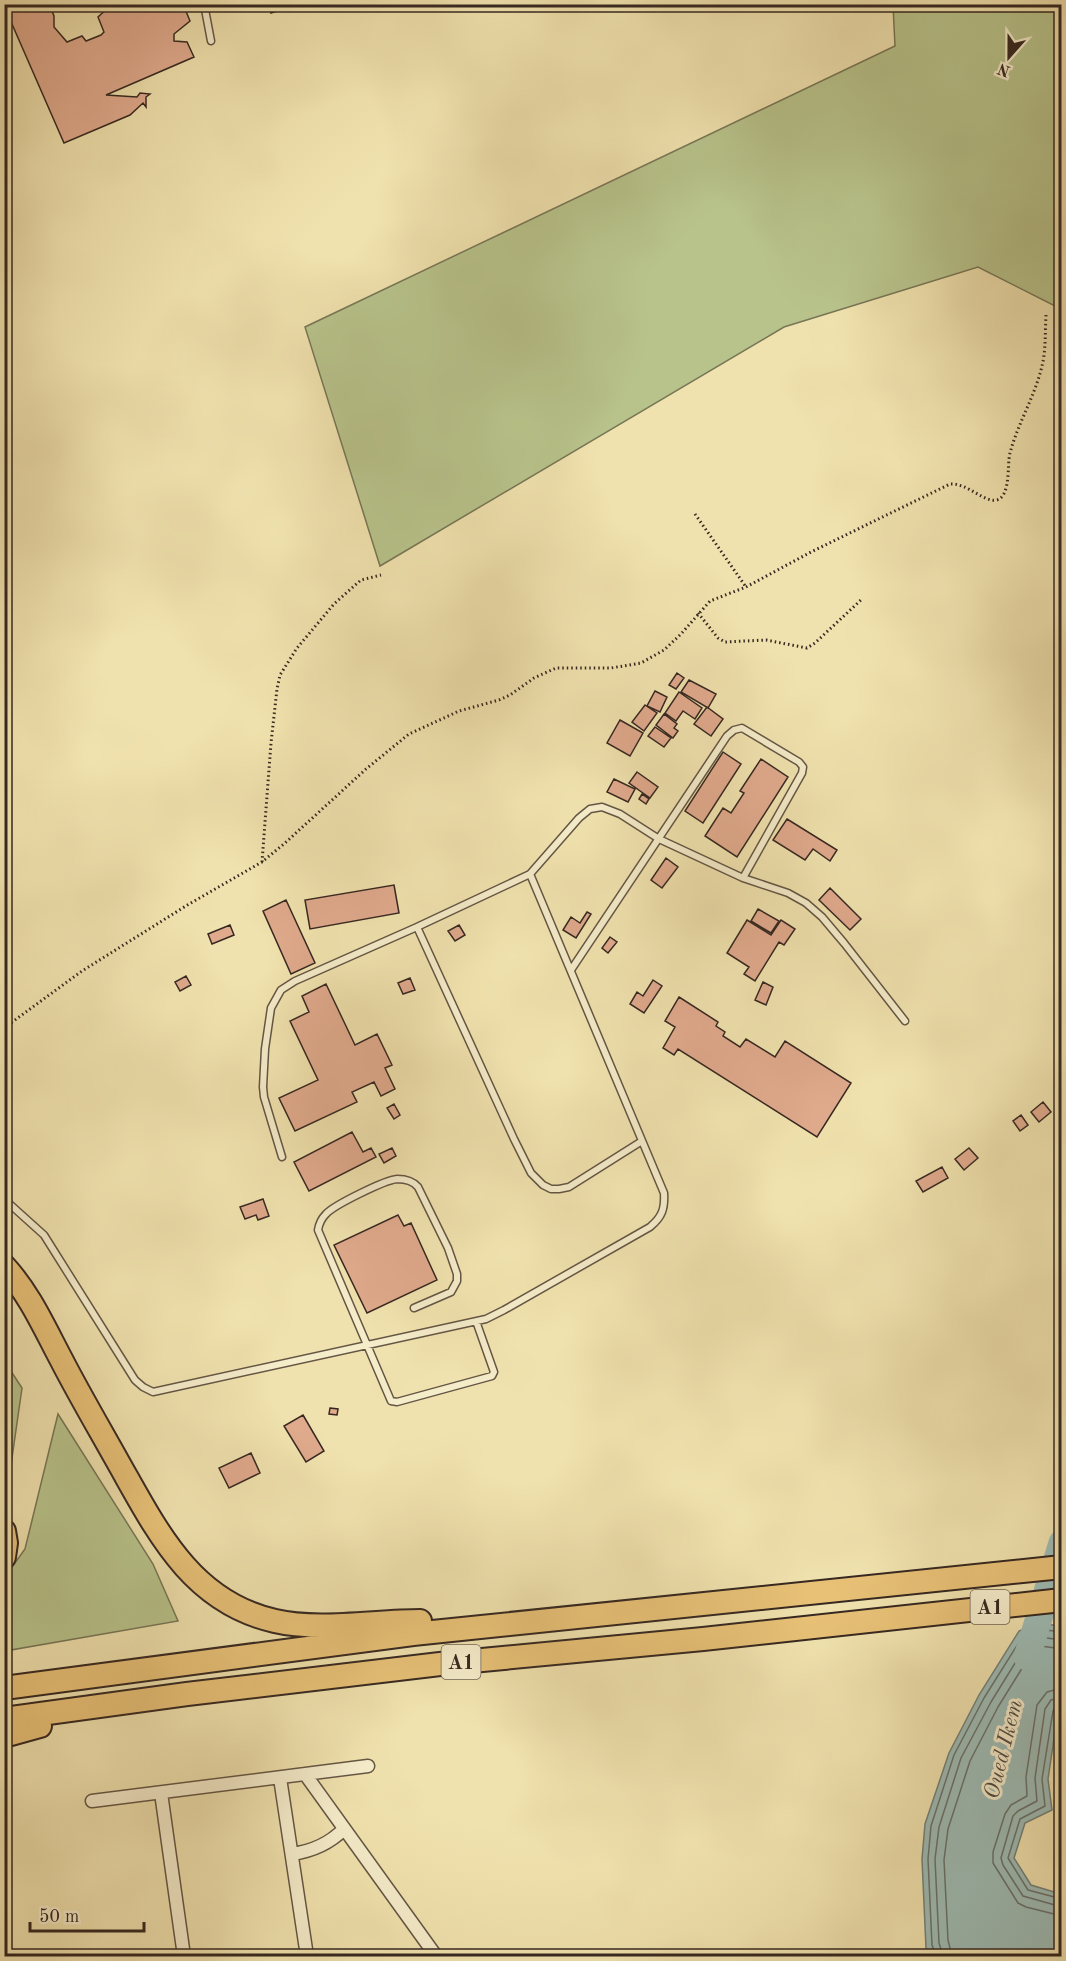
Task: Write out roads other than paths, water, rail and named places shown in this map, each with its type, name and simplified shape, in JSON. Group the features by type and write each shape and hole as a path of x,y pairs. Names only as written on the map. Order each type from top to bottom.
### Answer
{"highway":[{"path":"4,1266 39,1317 156,1530 195,1579 222,1600 246,1612 276,1622 301,1624 553,1620"},
{"path":"4,1531 6,1543 4,1557"},
{"name":"A1","path":"4,1688 390,1637 1062,1568"},
{"name":"A1","path":"4,1719 429,1665 702,1639 1062,1600"},
{"path":"4,1736 104,1705"}],"street":[{"path":"92,1801 368,1766"},
{"path":"305,1774 436,1956"},
{"path":"280,1778 307,1956"},
{"path":"161,1792 184,1956"},
{"path":"292,1854 316,1849 336,1837 344,1829"}],"lane":[{"path":"204,4 211,41"},
{"path":"571,970 727,736 734,730 742,728 799,762 803,767 802,774 743,878"},
{"path":"282,1156 263,1087 271,1008 281,990 295,981 531,874 579,818 590,809 602,807 620,813 659,839 743,878 788,893 806,903 822,917 905,1021"},
{"path":"4,1199 44,1235 135,1380 153,1392 476,1321 504,1310 650,1227 660,1219 665,1206 664,1193 531,874"},
{"path":"417,927 531,1173 543,1185 551,1189 569,1186 642,1141"},
{"path":"414,1308 451,1292 457,1281 457,1274 448,1248 418,1187 414,1182 400,1179 390,1180 326,1213 318,1230 391,1401 397,1402 492,1376 494,1372 476,1321"}],"water":[{"path":"1037,1623 1060,1626 1061,1636 1061,1692 1048,1779 1052,1810 1025,1823 1014,1858 1031,1885 1061,1894 1061,1956 931,1956 926,1948 922,1859 925,1824 949,1753 979,1695 1019,1631"}],"waterway":[{"name":"Oued Ikem","path":"1027,1657 1062,1543"}]}
